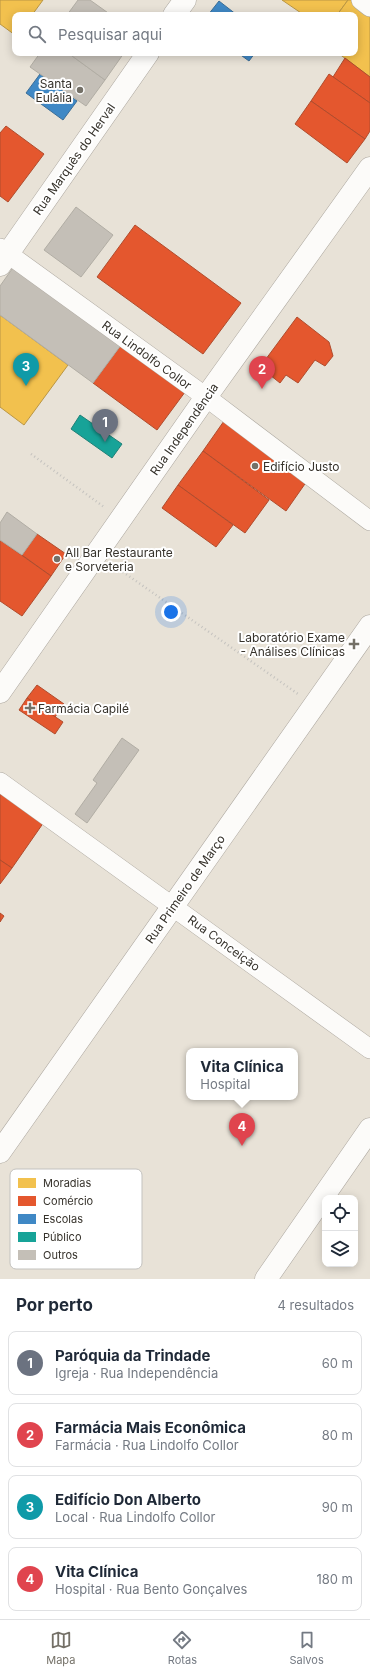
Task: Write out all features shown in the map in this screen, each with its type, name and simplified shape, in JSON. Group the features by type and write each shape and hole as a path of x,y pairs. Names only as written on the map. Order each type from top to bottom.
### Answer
{"street":[{"path":"176,12 184,0"},
{"path":"361,0 370,7"},
{"name":"Rua Marquês do Herval","path":"3,256 146,56"},
{"name":"Rua Independência","path":"0,692 206,397 370,168"},
{"name":"Rua Lindolfo Collor","path":"3,256 206,397 370,521"},
{"name":"Rua Primeiro de Março","path":"0,1152 370,626"},
{"name":"Rua Conceição","path":"0,782 370,1050"},
{"path":"266,1279 370,1129"}],"path":[{"path":"31,454 120,520"},
{"path":"97,554 315,705"}],"building: Moradias":[{"path":"0,0 43,0 34,12 12,12 12,33 0,24"},
{"path":"282,0 348,0 339,12 300,12"},
{"path":"348,0 354,0 370,11 370,77 342,56 358,56 358,12 339,12"},
{"path":"0,315 68,365 24,425 0,407"}],"building: Comércio":[{"path":"345,58 370,77 370,103 333,77"},
{"path":"329,74 370,103 370,131 365,139 311,101"},
{"path":"311,101 365,139 347,163 295,124"},
{"path":"6,126 44,154 8,202 0,196 0,133"},
{"path":"135,225 241,303 203,354 97,277"},
{"path":"297,317 329,342 333,356 325,366 315,360 298,383 286,375 280,383 260,367"},
{"path":"124,341 188,388 157,430 93,383"},
{"name":"Edifício Justo","path":"224,421 307,481 286,511 203,451"},
{"path":"203,451 269,500 245,533 178,485"},
{"path":"178,485 233,525 216,547 162,508"},
{"path":"37,534 66,554 51,576 22,555"},
{"path":"0,540 51,576 22,616 0,601"},
{"path":"37,685 64,704 55,717 27,698"},
{"path":"27,698 63,722 55,734 19,710"},
{"path":"0,791 44,822 12,868 0,860"},
{"path":"0,860 12,868 0,884"},
{"path":"0,913 4,916 0,922"}],"building: Escolas":[{"path":"219,1 233,12 210,12"},
{"path":"242,56 253,56 249,61"},
{"path":"40,74 77,101 63,120 26,93"}],"building: Público":[{"path":"80,415 122,444 112,458 71,429"}],"building: Outros":[{"path":"78,0 90,0 107,12 69,12"},
{"name":"Santa Eulália","path":"38,56 72,56 105,80 86,106 30,67"},
{"path":"72,56 122,56 105,80"},
{"path":"76,207 113,235 81,277 44,250"},
{"path":"17,262 124,341 93,383 0,315 0,286"},
{"path":"7,512 37,534 22,555 0,540 0,523"},
{"path":"122,738 139,750 87,823 75,814 97,783 93,780"}],"place":[{"name":"Santa Eulália","path":"80,90"},
{"name":"Edifício Don Alberto","path":"26,386"},
{"name":"Farmácia Mais Econômica","path":"262,389"},
{"name":"Paróquia da Trindade","path":"105,442"},
{"name":"Edifício Justo","path":"255,466"},
{"name":"All Bar Restaurante e Sorveteria","path":"57,559"},
{"name":"Laboratório Exame - Análises Clínicas","path":"354,644"},
{"name":"Farmácia Capilé","path":"30,708"},
{"name":"Vita Clínica","path":"242,1146"}]}
